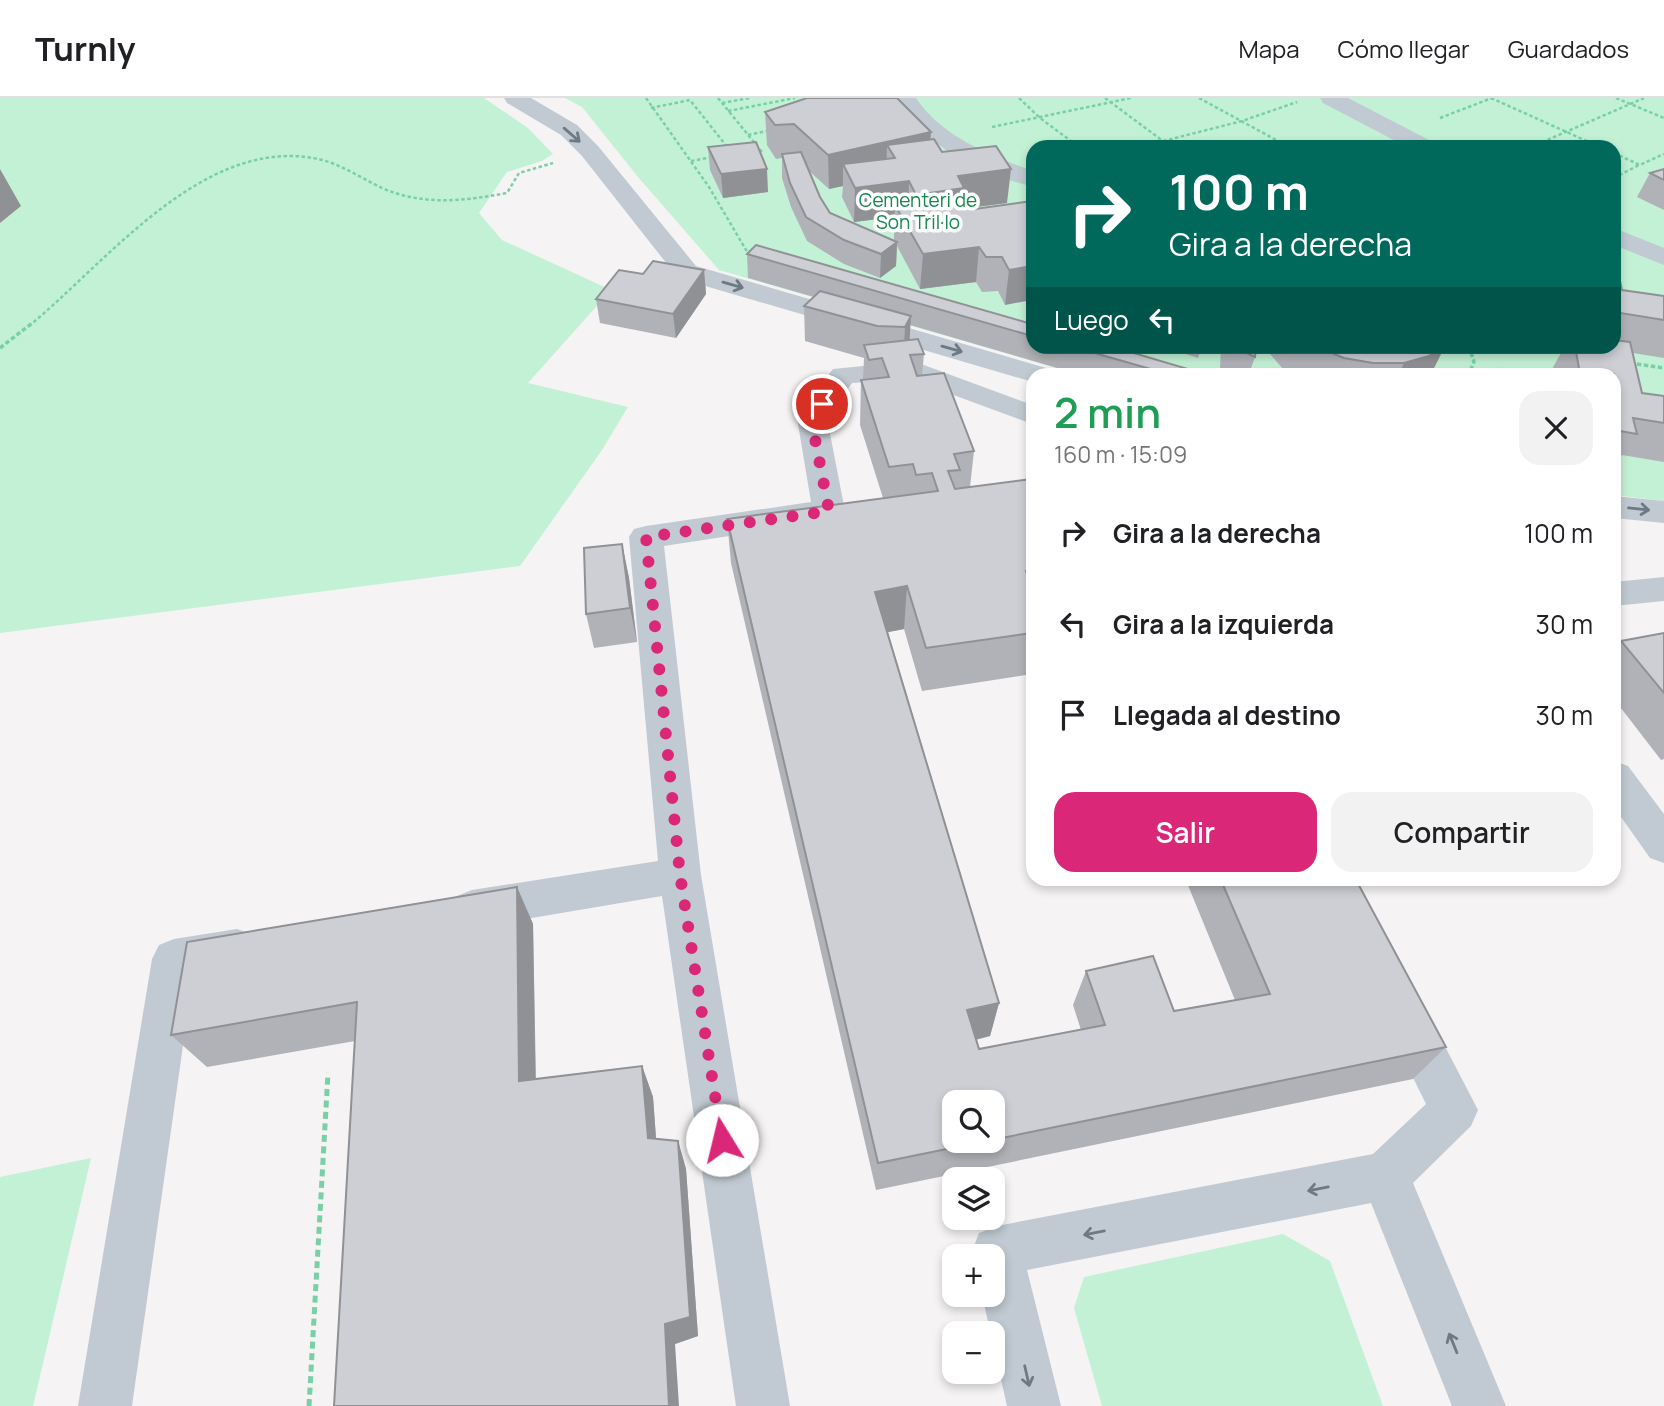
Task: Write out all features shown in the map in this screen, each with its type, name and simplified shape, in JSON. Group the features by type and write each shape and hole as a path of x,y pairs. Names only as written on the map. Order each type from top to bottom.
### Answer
{"street":[{"path":"515,98 569,130 590,151 687,272 1026,371"},
{"path":"905,98 919,117 941,135 985,160 1026,177"},
{"path":"1331,98 1410,140"},
{"path":"1384,140 1398,134"},
{"path":"1621,239 1664,257"},
{"path":"763,1406 680,875 646,537 829,511 811,418 843,375 914,370 1026,413"},
{"path":"1621,508 1664,512"},
{"path":"1621,593 1664,589"},
{"path":"1621,787 1664,846"},
{"path":"434,916 680,875"},
{"path":"105,1406 174,959 270,943"},
{"path":"1034,1406 997,1251 1385,1176 1454,1110 1385,976"},
{"path":"1385,1176 1479,1406"}],"path":[{"path":"646,98 691,161 754,262"},
{"path":"718,98 762,152"},
{"path":"722,103 750,98"},
{"path":"728,111 795,98"},
{"path":"1019,98 1070,140"},
{"path":"1105,98 1160,140"},
{"path":"941,135 1040,118 1131,98"},
{"path":"1199,98 1276,140"},
{"path":"1491,98 1585,140"},
{"path":"1616,98 1664,118"},
{"path":"1546,140 1644,98"},
{"path":"651,108 691,100 733,153 691,161"},
{"path":"1171,140 1242,121 1298,102"},
{"path":"748,135 774,130"},
{"path":"0,348 47,310 116,246 193,187 232,166 283,156 317,159 405,197 433,201 475,199 507,193 519,173 590,151"},
{"path":"1621,174 1664,155"},
{"path":"1621,156 1640,165"},
{"path":"1626,362 1664,368"},
{"path":"309,1406 328,1073"}],"green space":[{"path":"0,98 484,98 528,128 553,154 542,161 507,172 479,213 502,240 611,290 528,383 628,407 602,450 520,566 0,633 0,223 20,206 0,203"},
{"name":"Cementeri de Son Tril·lo","path":"565,98 1664,98 1664,501 1621,496 1621,368 1056,368 719,270 638,177 582,107"},
{"path":"91,1158 33,1406 0,1406 0,1177"},
{"path":"1283,1234 1330,1261 1383,1406 1102,1406 1074,1308 1084,1277"}],"building":[{"path":"807,98 897,98 931,132 828,155 794,124 775,125 765,112"},
{"path":"934,139 942,152 996,146 1011,169 958,176 964,188 916,195 909,181 855,188 843,164 895,158 887,145"},
{"path":"756,142 767,169 721,174 708,147"},
{"path":"801,152 820,197 830,213 897,242 881,254 844,240 806,217 790,183 782,154"},
{"path":"1664,169 1664,180 1650,173"},
{"path":"967,196 975,209 1026,202 1026,267 1009,270 1002,257 986,257 979,247 923,254 895,205"},
{"path":"756,245 1026,322 1026,334 747,254"},
{"path":"653,261 704,270 673,314 596,299 619,270 643,274"},
{"path":"1621,285 1622,290 1664,296 1664,320 1621,313"},
{"path":"820,291 911,316 905,327 877,326 804,306"},
{"path":"918,339 924,354 910,355 917,376 944,373 974,451 954,454 960,470 948,471 955,489 1026,480 1026,634 926,648 907,586 875,592 999,1003 967,1010 979,1049 1105,1025 1086,971 1153,956 1174,1011 1270,994 1223,886 1359,886 1446,1047 1005,1137 1005,1090 942,1090 942,1150 878,1163 727,519 938,491 932,473 916,475 913,464 889,467 861,380 889,377 882,358 869,360 864,345"},
{"path":"1621,341 1630,342 1642,393 1664,396 1664,423 1633,418 1637,434 1621,431 1621,368 1579,368 1576,354 1621,354"},
{"path":"1098,354 1137,354 1185,368 1147,368"},
{"path":"1334,354 1432,354 1404,363 1373,363"},
{"path":"622,544 630,608 586,614 584,548"},
{"path":"1664,633 1664,693 1621,641"},
{"path":"517,887 519,1081 642,1066 648,1138 678,1141 690,1317 665,1324 669,1406 334,1406 357,1002 171,1035 187,942"}],"route":[{"path":"722,1140 680,875 646,537 829,511 811,418 822,404"}]}
